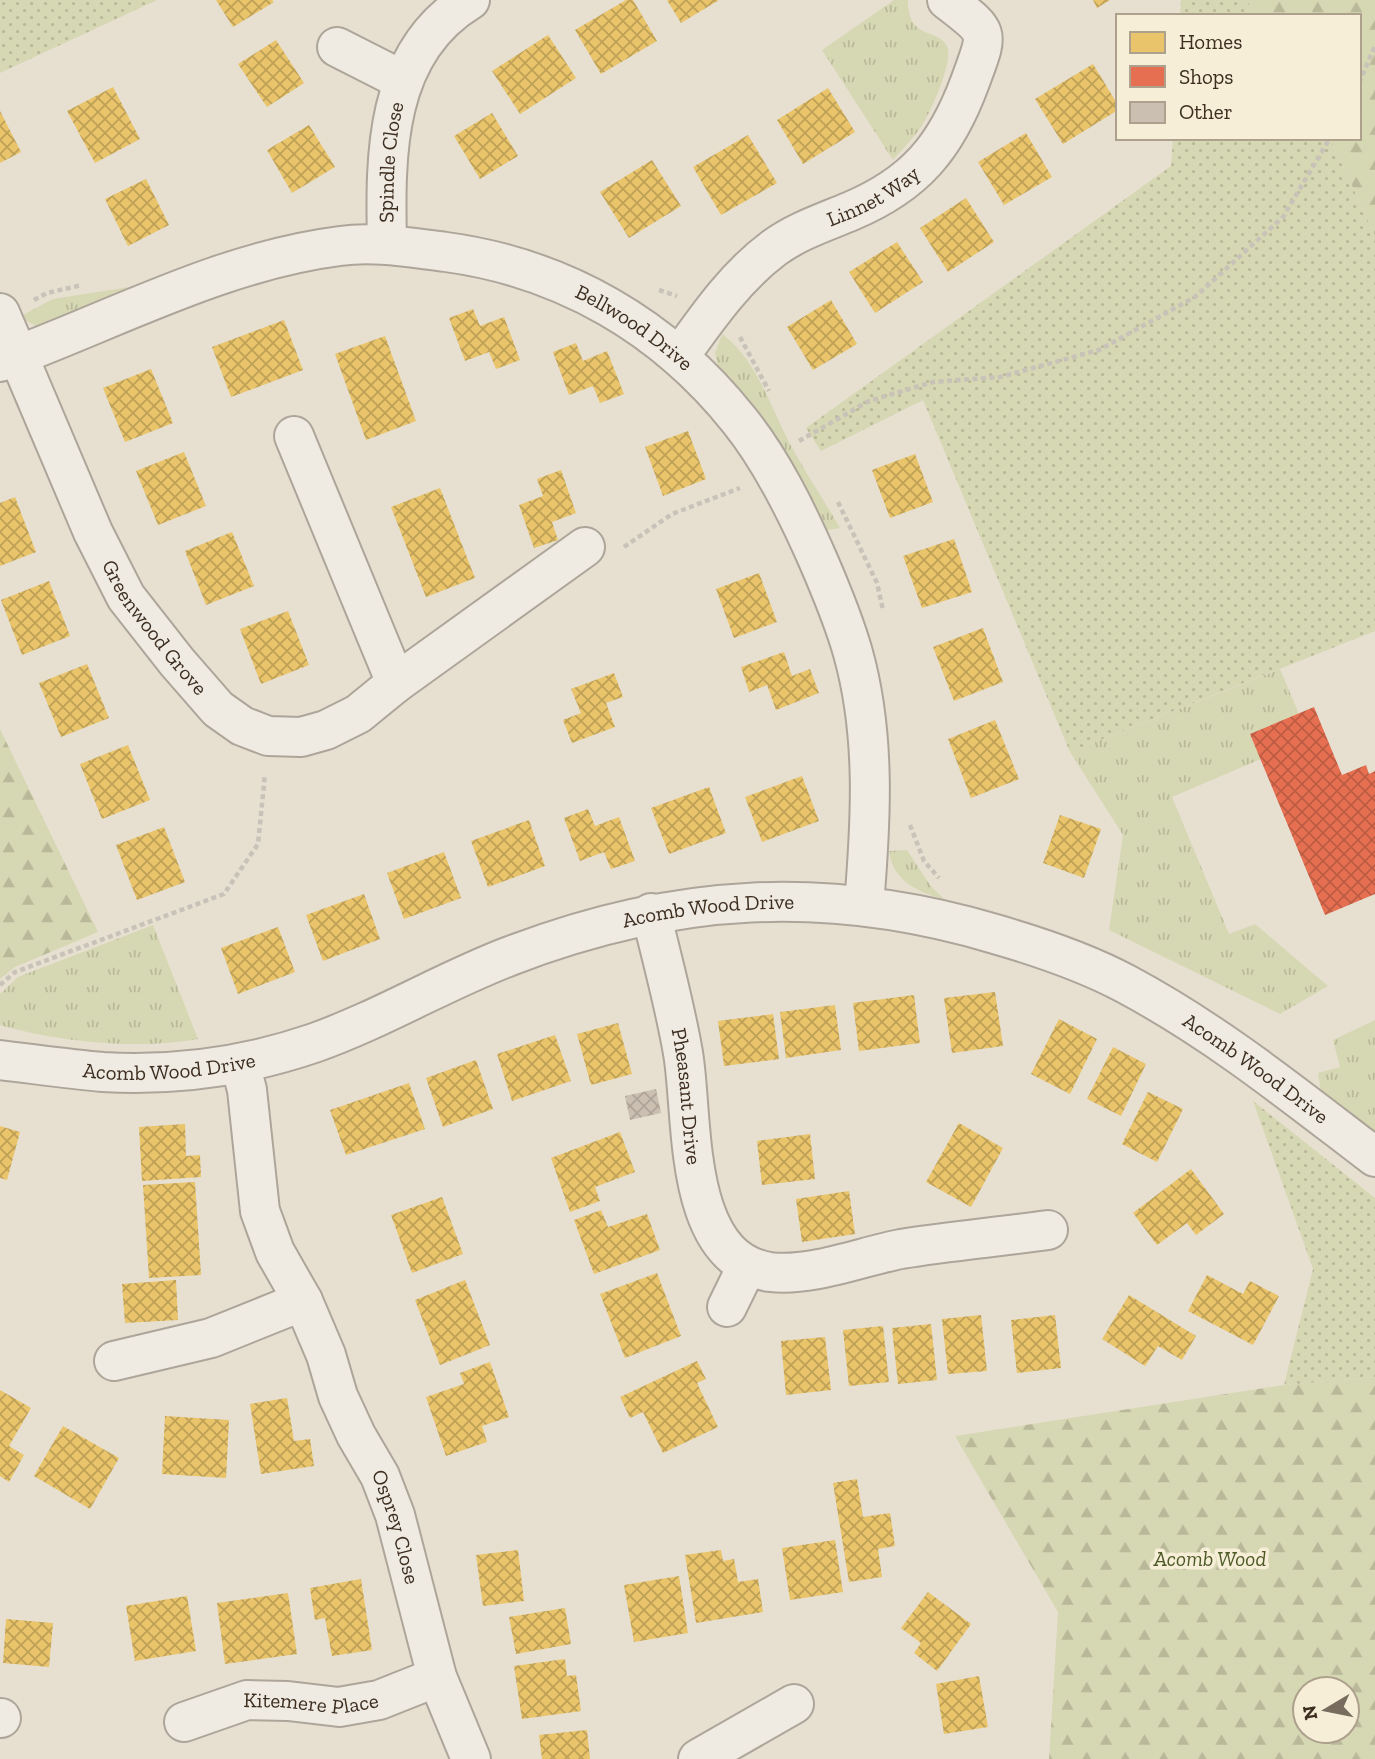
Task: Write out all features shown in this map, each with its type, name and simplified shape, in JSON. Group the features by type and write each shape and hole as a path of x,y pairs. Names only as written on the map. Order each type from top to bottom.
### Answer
{"street":[{"name":"Spindle Close","path":"387,244 386,200 390,136 402,80 432,31 452,11 470,0"},
{"name":"Linnet Way","path":"679,356 743,275 774,248 809,228 886,195 915,173 939,146 960,108 984,44 980,25 947,0"},
{"name":"Spindle Close","path":"337,47 402,80"},
{"name":"Bellwood Drive","path":"9,359 234,270 280,257 342,246 387,244 492,260 566,283 617,311 679,356 741,422 785,459 805,530 831,590 853,654 858,679 870,759 870,830 864,905"},
{"path":"1,315 9,359"},
{"name":"Greenwood Grove","path":"9,359 126,597 218,709 243,726 268,736 301,737 326,730 358,714 396,683 586,547"},
{"path":"294,436 396,683"},
{"name":"Acomb Wood Drive","path":"0,1060 103,1072 161,1073 240,1063 312,1043 354,1027 507,957 575,933 651,913 728,903 796,901 864,905 950,920 1048,949 1124,983 1205,1030 1375,1157"},
{"name":"Pheasant Drive","path":"651,913 683,1050 695,1172 713,1229 729,1252 747,1266"},
{"name":"Osprey Close","path":"240,1063 247,1090 260,1210 275,1251 303,1301 326,1355 338,1396 356,1435 380,1476 395,1515 437,1677 471,1759"},
{"path":"727,1307 747,1266 771,1272 806,1271 903,1249 1048,1230"},
{"path":"114,1361 211,1338 303,1301"},
{"name":"Kitemere Place","path":"184,1722 247,1700 288,1701 339,1707 366,1703 437,1677"},
{"path":"698,1759 794,1704"}],"path":[{"path":"1361,78 1375,46"},
{"path":"586,547 598,565 672,514 785,459 870,401 933,382 1000,377 1099,350 1195,297 1283,217 1329,140"},
{"path":"1,315 47,293 95,283"},
{"path":"651,288 716,307 745,343 773,399"},
{"path":"832,495 840,506 877,583 887,623"},
{"path":"0,985 15,972 223,894 258,844 268,736"},
{"path":"906,814 924,861"}],"green space":[{"path":"0,0 157,0 0,73"},
{"path":"894,0 908,0 913,22 918,28 942,40 948,52 941,84 928,116 893,160 822,50"},
{"path":"1181,0 1246,0 1256,14 1180,14"},
{"path":"1246,0 1375,0 1375,236 1331,140 1361,140 1361,14 1256,14"},
{"path":"1173,140 1331,140 1375,236 1375,631 1070,752 923,400 821,451 806,428 1171,166"},
{"path":"142,285 44,327 19,317 53,299"},
{"path":"722,334 754,370 790,444 840,528 822,531 718,367 715,353"},
{"path":"1280,669 1299,714 1250,734 1261,759 1172,797 1229,934 1255,924 1328,986 1280,1014 1109,930 1123,835 1070,752"},
{"path":"0,729 98,932 15,967 0,979"},
{"path":"907,850 930,885 944,899 916,889 895,870 889,851"},
{"path":"153,925 198,1039 125,1044 73,1040 0,1025 0,994 18,977"},
{"path":"1375,1020 1375,1133 1321,1092 1318,1073 1340,1067 1333,1040"},
{"path":"1253,1101 1375,1198 1375,1377 1284,1385 1313,1269"},
{"name":"Acomb Wood","path":"1375,1377 1375,1759 1049,1759 1058,1612 955,1436 1284,1385"}],"building: Homes":[{"path":"216,0 272,0 274,2 233,27"},
{"path":"626,0 633,0 657,41 601,74 575,30"},
{"path":"667,0 719,0 681,23"},
{"path":"1093,0 1110,0 1097,8"},
{"path":"548,35 576,78 520,114 492,71"},
{"path":"276,40 304,83 267,107 238,64"},
{"path":"1093,64 1116,102 1116,111 1063,144 1035,99"},
{"path":"113,87 140,139 95,163 67,111"},
{"path":"828,88 855,132 803,164 777,120"},
{"path":"0,111 21,152 0,163"},
{"path":"492,113 518,156 480,179 454,136"},
{"path":"309,125 335,167 292,193 267,150"},
{"path":"1026,133 1052,177 1004,205 978,162"},
{"path":"748,135 777,183 721,215 693,167"},
{"path":"652,160 681,206 629,238 600,192"},
{"path":"146,179 169,225 128,246 105,199"},
{"path":"966,198 994,242 948,272 920,228"},
{"path":"897,242 923,282 875,313 849,272"},
{"path":"831,300 857,344 813,370 787,327"},
{"path":"473,309 480,326 504,317 520,360 496,369 489,352 465,361 449,318"},
{"path":"284,320 303,370 231,397 212,347"},
{"path":"385,336 416,421 366,440 335,354"},
{"path":"576,343 583,361 607,351 624,394 600,403 593,386 569,395 553,352"},
{"path":"151,369 173,423 125,442 103,388"},
{"path":"688,431 706,479 663,496 645,447"},
{"path":"184,452 206,506 158,525 136,471"},
{"path":"915,454 933,502 890,518 872,470"},
{"path":"561,470 576,513 552,522 558,540 534,548 519,505 543,496 537,479"},
{"path":"440,488 475,578 426,597 391,507"},
{"path":"15,497 36,552 0,566 0,503"},
{"path":"232,532 254,586 206,605 185,551"},
{"path":"954,539 972,592 922,608 903,556"},
{"path":"759,573 777,622 734,638 716,589"},
{"path":"49,581 70,636 22,655 1,600"},
{"path":"288,611 309,665 261,684 240,629"},
{"path":"983,628 1003,682 954,701 933,647"},
{"path":"784,652 792,676 810,669 819,693 776,710 767,685 749,692 741,667"},
{"path":"87,664 109,718 61,737 39,683"},
{"path":"614,673 623,697 606,703 615,727 572,743 563,720 581,713 571,689"},
{"path":"995,720 1019,779 971,798 948,739"},
{"path":"128,745 150,800 102,819 80,764"},
{"path":"802,776 819,821 762,842 745,797"},
{"path":"709,787 726,833 669,854 651,808"},
{"path":"588,809 595,826 619,817 635,861 611,869 604,852 580,861 564,818"},
{"path":"1060,815 1101,829 1084,878 1043,863"},
{"path":"529,820 545,866 488,887 471,841"},
{"path":"164,827 185,882 137,900 116,845"},
{"path":"444,852 461,898 404,919 387,873"},
{"path":"364,894 380,939 323,961 306,915"},
{"path":"278,927 295,972 238,994 221,948"},
{"path":"995,992 1003,1046 952,1053 944,998"},
{"path":"914,995 920,1043 859,1051 853,1003"},
{"path":"835,1005 841,1050 786,1058 780,1012"},
{"path":"773,1014 779,1059 724,1066 718,1021"},
{"path":"1059,1019 1097,1039 1070,1094 1031,1074"},
{"path":"618,1023 632,1074 591,1085 577,1034"},
{"path":"555,1035 571,1081 512,1101 497,1054"},
{"path":"1113,1047 1146,1064 1121,1116 1087,1099"},
{"path":"476,1060 493,1109 443,1127 426,1078"},
{"path":"409,1083 425,1129 346,1155 330,1110"},
{"path":"1148,1092 1183,1109 1157,1162 1122,1144"},
{"path":"959,1123 1003,1148 971,1207 926,1182"},
{"path":"185,1124 186,1156 200,1155 201,1177 142,1181 139,1127"},
{"path":"0,1126 20,1132 7,1180 0,1178"},
{"path":"620,1132 635,1172 595,1187 600,1201 570,1212 551,1158"},
{"path":"810,1134 815,1179 762,1185 757,1141"},
{"path":"1191,1169 1224,1214 1196,1235 1187,1223 1157,1245 1133,1213"},
{"path":"195,1182 201,1275 149,1278 143,1185"},
{"path":"849,1191 855,1234 802,1242 796,1199"},
{"path":"442,1197 463,1254 412,1273 391,1215"},
{"path":"601,1210 608,1227 647,1214 660,1250 594,1274 574,1220"},
{"path":"657,1273 681,1336 625,1358 600,1294"},
{"path":"1207,1275 1243,1294 1250,1281 1279,1296 1253,1345 1188,1311"},
{"path":"176,1280 178,1320 125,1323 122,1284"},
{"path":"465,1280 490,1345 440,1365 415,1300"},
{"path":"1129,1295 1196,1336 1182,1360 1158,1346 1145,1366 1102,1339"},
{"path":"981,1315 987,1371 948,1374 942,1319"},
{"path":"1055,1315 1061,1368 1017,1373 1011,1320"},
{"path":"931,1324 937,1380 898,1384 892,1328"},
{"path":"883,1326 889,1382 849,1386 843,1330"},
{"path":"825,1337 831,1390 786,1395 781,1341"},
{"path":"697,1361 706,1379 697,1383 718,1427 663,1453 643,1412 630,1418 620,1397"},
{"path":"490,1362 509,1417 482,1426 487,1442 446,1456 426,1397 464,1384 460,1373"},
{"path":"0,1390 31,1408 9,1446 24,1455 9,1482 0,1476"},
{"path":"287,1398 294,1441 310,1439 314,1466 261,1474 250,1404"},
{"path":"165,1416 229,1420 226,1478 162,1474"},
{"path":"63,1426 119,1458 90,1509 34,1476"},
{"path":"857,1479 863,1517 890,1513 895,1546 878,1549 882,1577 849,1582 833,1483"},
{"path":"835,1540 843,1592 790,1600 782,1548"},
{"path":"518,1550 524,1601 483,1606 476,1555"},
{"path":"721,1550 723,1561 734,1559 738,1582 758,1579 763,1612 696,1623 685,1555"},
{"path":"679,1576 688,1633 634,1642 624,1585"},
{"path":"361,1579 372,1650 332,1656 325,1618 315,1620 310,1588"},
{"path":"928,1592 971,1624 937,1671 914,1653 921,1643 901,1628"},
{"path":"288,1593 297,1654 225,1664 217,1603"},
{"path":"187,1596 196,1651 135,1661 126,1606"},
{"path":"565,1608 571,1644 516,1654 509,1617"},
{"path":"6,1619 53,1623 49,1667 3,1663"},
{"path":"565,1659 567,1676 576,1675 581,1711 522,1719 514,1666"},
{"path":"979,1676 988,1727 944,1734 936,1684"},
{"path":"587,1730 590,1759 542,1759 539,1735"}],"building: Shops":[{"path":"1314,707 1342,775 1366,765 1369,774 1375,771 1375,894 1325,915 1250,734"}],"building: Other":[{"path":"656,1089 661,1113 630,1120 625,1096"}]}
